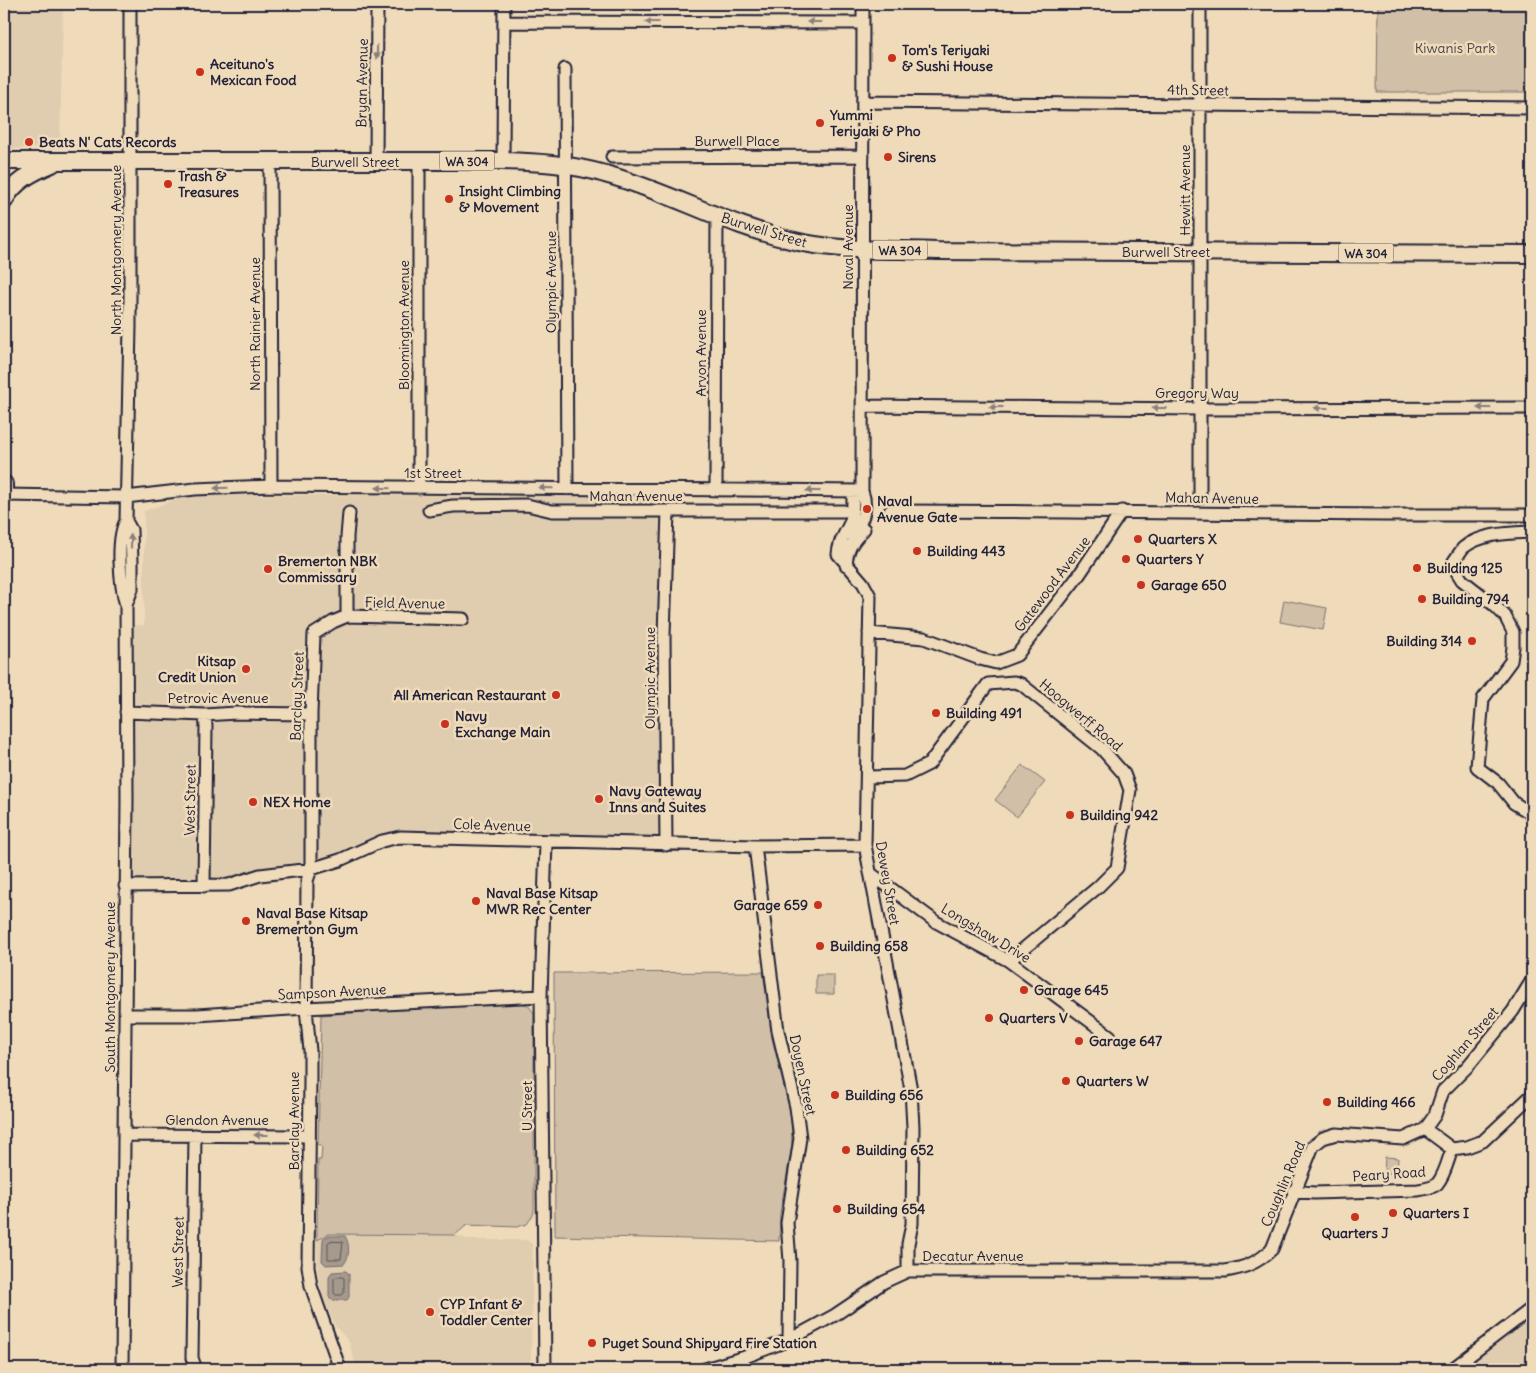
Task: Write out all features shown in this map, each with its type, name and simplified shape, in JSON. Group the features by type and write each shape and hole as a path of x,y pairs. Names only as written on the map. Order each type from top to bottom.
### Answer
{"highway":[{"name":"Burwell Street","path":"4,161 503,161 565,165 621,179 716,216 790,240 824,246 862,249 1532,254"},
{"name":"WA 304","path":"4,201 19,181 32,172 58,161"},
{"path":"4,484 4,495"}],"street":[{"name":"North Montgomery Avenue","path":"126,497 130,326 130,4"},
{"name":"Bryan Avenue","path":"376,162 377,4"},
{"path":"503,161 504,4"},
{"name":"Naval Avenue","path":"862,496 863,4"},
{"name":"Hewitt Avenue","path":"1200,4 1200,497"},
{"path":"504,22 863,22"},
{"name":"Olympic Avenue","path":"565,69 567,489"},
{"name":"4th Street","path":"863,102 1532,108"},
{"name":"Burwell Place","path":"612,157 863,156"},
{"name":"North Rainier Avenue","path":"270,162 271,486"},
{"name":"Bloomington Avenue","path":"419,162 419,488"},
{"name":"Arvon Avenue","path":"716,216 716,490"},
{"name":"Gregory Way","path":"862,406 1200,409 1532,408"},
{"name":"1st Street","path":"4,495 126,497 195,489 271,486 716,490 862,496"},
{"path":"846,565 849,547 870,521 862,496"},
{"name":"Dewey Street","path":"862,496 851,522 845,529 839,544 838,554 863,583 870,596 865,845 911,1090 913,1127 912,1224 908,1244 908,1271"},
{"name":"South Montgomery Avenue","path":"122,1369 127,799 126,605 121,592 121,529 126,521 126,497"},
{"name":"Mahan Avenue","path":"429,510 453,506 528,505 552,511 844,511"},
{"name":"Olympic Avenue","path":"666,845 664,635 668,511"},
{"name":"Mahan Avenue","path":"890,511 1122,511 1369,516 1532,514"},
{"name":"Gatewood Avenue","path":"869,633 924,638 996,663 1017,655 1079,575 1122,511"},
{"path":"347,616 347,537 349,513"},
{"path":"1532,532 1507,534 1476,540 1462,549 1454,561 1457,572 1462,580 1505,616 1513,632 1511,661 1483,699 1477,767 1498,783 1514,803 1532,814"},
{"name":"Field Avenue","path":"347,616 463,619"},
{"name":"Barclay Street","path":"311,869 311,714 314,634 347,616"},
{"name":"Hoogwerff Road","path":"867,777 905,776 929,764 988,684 1014,682 1021,684 1102,749 1124,774 1130,790 1117,868 1098,887 1009,961"},
{"name":"Petrovic Avenue","path":"126,712 205,715 236,713 311,714"},
{"name":"West Street","path":"204,886 205,715"},
{"name":"Cole Avenue","path":"125,886 229,885 260,875 311,869 340,860 382,841 400,837 666,845 865,845"},
{"name":"U Street","path":"545,1369 541,996 546,842"},
{"name":"Doyen Street","path":"755,846 778,1031 796,1107 800,1138 787,1223 790,1261 789,1340"},
{"name":"Barclay Avenue","path":"311,869 307,881 306,1008 310,1051 308,1266 311,1286 340,1369"},
{"name":"Longshaw Drive","path":"870,873 936,922 1009,961 1110,1036"},
{"name":"Coghlan Street","path":"1426,1129 1435,1115 1443,1091 1468,1066 1513,1011 1532,980"},
{"name":"Sampson Avenue","path":"125,1015 197,1016 306,1008 541,996"},
{"path":"1426,1129 1452,1149 1468,1147 1482,1141 1532,1095"},
{"name":"Coughlin Road","path":"1262,1258 1272,1249 1293,1192 1313,1146 1323,1138 1336,1134 1346,1134 1403,1139 1426,1129"},
{"name":"Glendon Avenue","path":"124,1135 309,1136"},
{"name":"West Street","path":"195,1135 192,1358 196,1369"},
{"name":"Peary Road","path":"1293,1192 1418,1190 1429,1188 1437,1185 1452,1149"},
{"name":"Decatur Avenue","path":"704,1369 745,1358 789,1340 835,1315 884,1282 908,1271 1225,1271 1243,1268 1262,1258"},
{"path":"1452,1369 1532,1308"}],"shaded area":[{"path":"4,4 63,4 60,147 4,149"},
{"path":"188,495 667,496 666,845 400,837 337,860 229,885 125,886 126,626 144,625 144,511"},
{"name":"CYP Infant & Toddler Center","path":"329,1234 455,1235 470,1240 527,1240 533,1245 531,1360 526,1366 355,1363 349,1342 336,1327 322,1296 318,1277 317,1240"},
{"path":"1530,1321 1532,1324 1532,1362 1525,1369 1463,1369 1518,1326"}],"green space":[{"name":"Kiwanis Park","path":"1378,4 1532,4 1532,92 1377,92"},
{"path":"1284,600 1327,608 1323,630 1280,622"},
{"path":"1022,765 1045,782 1017,817 995,800"},
{"path":"763,972 772,1038 791,1115 792,1146 780,1213 779,1241 555,1236 554,973"},
{"path":"816,975 834,975 834,994 816,994"},
{"path":"514,1002 528,1005 534,1013 534,1210 527,1224 517,1227 467,1225 455,1235 329,1234 317,1240 318,1160 321,1160 322,1145 318,1145 321,1015"},
{"path":"1385,1157 1398,1158 1397,1174 1384,1173"}],"water":[{"path":"328,1236 345,1236 349,1250 344,1264 326,1265 322,1261 323,1239"},
{"path":"346,1271 349,1274 349,1297 347,1300 333,1300 329,1297 329,1276 332,1272"}],"railway":[{"path":"1520,1369 1532,1357"}],"place":[{"name":"Tom's Teriyaki & Sushi House","path":"892,58"},
{"name":"Aceituno's Mexican Food","path":"200,72"},
{"name":"Yummi Teriyaki & Pho","path":"820,123"},
{"name":"Beats N' Cats Records","path":"29,142"},
{"name":"Sirens","path":"888,157"},
{"name":"Trash & Treasures","path":"168,184"},
{"name":"Insight Climbing & Movement","path":"449,199"},
{"name":"Naval Avenue Gate","path":"867,509"},
{"name":"Quarters X","path":"1138,539"},
{"name":"Building 443","path":"917,551"},
{"name":"Quarters Y","path":"1126,559"},
{"name":"Building 125","path":"1417,568"},
{"name":"Bremerton NBK Commissary","path":"268,569"},
{"name":"Garage 650","path":"1141,585"},
{"name":"Building 794","path":"1422,599"},
{"name":"Building 314","path":"1472,641"},
{"name":"Kitsap Credit Union","path":"246,669"},
{"name":"All American Restaurant","path":"556,695"},
{"name":"Building 491","path":"936,713"},
{"name":"Navy Exchange Main","path":"445,724"},
{"name":"Navy Gateway Inns and Suites","path":"599,799"},
{"name":"NEX Home","path":"253,802"},
{"name":"Building 942","path":"1070,815"},
{"name":"Naval Base Kitsap MWR Rec Center","path":"476,901"},
{"name":"Garage 659","path":"818,905"},
{"name":"Naval Base Kitsap Bremerton Gym","path":"246,921"},
{"name":"Building 658","path":"820,946"},
{"name":"Garage 645","path":"1024,990"},
{"name":"Quarters V","path":"989,1018"},
{"name":"Garage 647","path":"1079,1041"},
{"name":"Quarters W","path":"1066,1081"},
{"name":"Building 656","path":"835,1095"},
{"name":"Building 466","path":"1327,1102"},
{"name":"Building 652","path":"846,1150"},
{"name":"Building 654","path":"837,1209"},
{"name":"Quarters I","path":"1393,1213"},
{"name":"Quarters J","path":"1355,1217"},
{"name":"CYP Infant & Toddler Center","path":"430,1312"},
{"name":"Puget Sound Shipyard Fire Station","path":"592,1343"}]}
